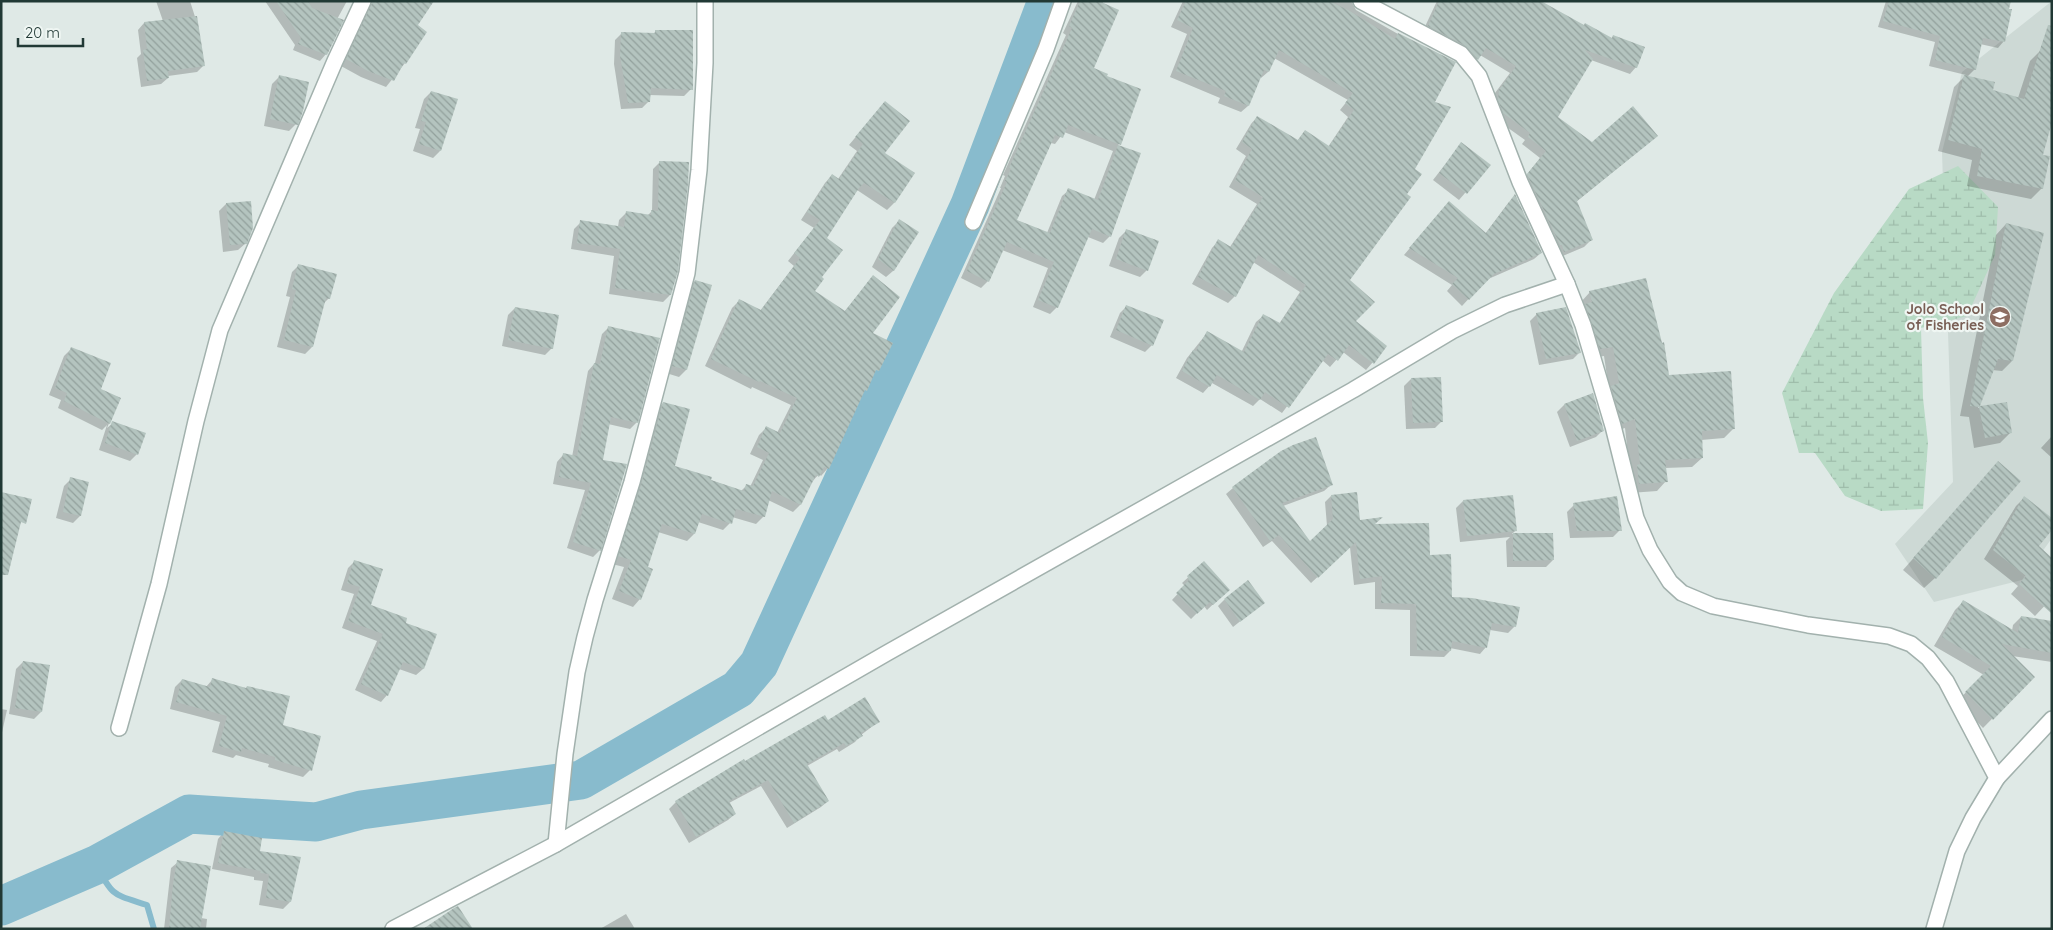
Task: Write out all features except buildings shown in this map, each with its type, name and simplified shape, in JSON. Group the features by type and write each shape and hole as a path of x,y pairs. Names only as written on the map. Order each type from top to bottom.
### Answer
{"street":[{"path":"119,728 159,584 191,439 220,330 335,60 363,1"},
{"path":"556,844 565,754 578,672 594,600 632,482 687,273 699,170 705,63 705,1"},
{"path":"973,222 1046,49 1063,1"},
{"path":"1361,1 1461,54 1479,76 1520,182 1567,284 1599,375 1636,518 1650,550 1670,582 1682,593 1713,606 1808,626 1889,636 1911,644 1928,658 1946,682 1998,778"},
{"path":"393,929 556,844 887,653 1353,390 1452,330 1505,305 1567,284"},
{"path":"1934,929 1957,851 1973,818 1998,778 2052,719"}],"shaded area":[{"name":"Jolo School of Fisheries","path":"2052,1 2052,538 2022,580 1934,602 1895,544 1953,482 1942,152 1962,72"}],"green space":[{"path":"1958,166 1998,207 1995,255 1967,316 1921,328 1923,398 1928,443 1923,509 1881,511 1845,496 1815,453 1799,453 1782,393 1834,293 1909,189"}],"waterway":[{"path":"1,906 96,865 189,814 316,822 361,810 581,780 738,689 759,664 970,205 1047,1"},
{"path":"96,865 106,883 115,893 147,905 154,929"}],"place":[{"name":"Jolo School of Fisheries","path":"2000,317"}]}
